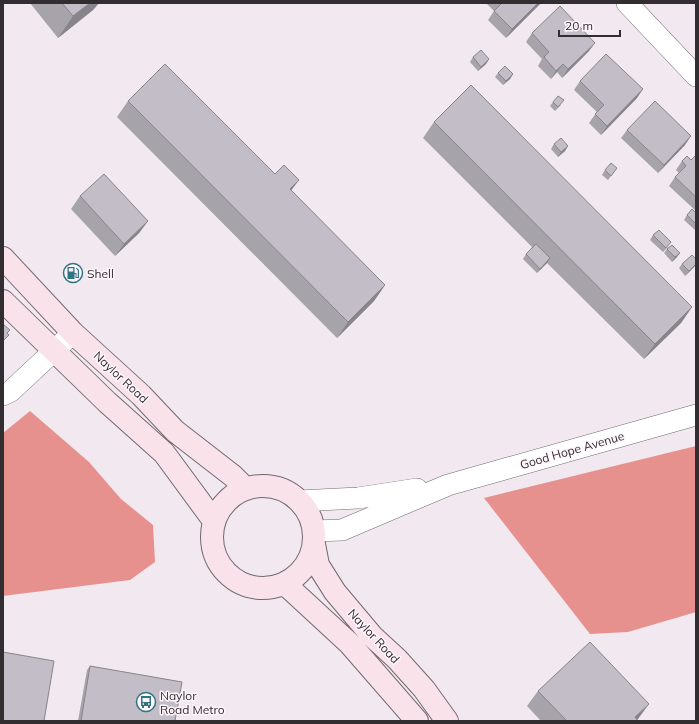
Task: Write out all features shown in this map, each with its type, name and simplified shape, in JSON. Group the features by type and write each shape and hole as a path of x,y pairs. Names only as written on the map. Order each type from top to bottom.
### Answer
{"main road":[{"name":"Naylor Road","path":"3,258 73,333 141,395 175,431 233,476 246,489"},
{"path":"3,301 107,402 164,453 214,521"},
{"path":"260,486 274,487 288,492 299,501 309,515 314,538 309,560 299,574 285,584 270,588 255,588 240,584 226,574 216,560 211,532 214,521 221,507 232,496 246,489 260,486"},
{"name":"Naylor Road","path":"314,538 318,565 335,592 372,636 397,659 424,689 447,721"},
{"name":"Naylor Road","path":"285,584 350,644 417,721"}],"street":[{"path":"626,3 696,76"},
{"path":"3,394 11,391 73,333"},
{"name":"Good Hope Avenue","path":"299,501 358,498 448,485 696,416"},
{"name":"Good Hope Avenue","path":"314,538 342,530 448,485"}],"shaded area":[{"path":"30,411 89,462 121,499 153,525 155,562 130,580 3,596 3,433"},
{"path":"696,446 696,612 628,632 590,634 484,498"}],"building":[{"path":"62,3 90,3 73,16"},
{"path":"500,3 538,3 512,29 494,11 501,4"},
{"path":"560,6 595,43 568,69 563,64 556,71 544,57 549,52 532,33"},
{"path":"481,50 489,59 481,67 473,57"},
{"path":"606,54 643,89 607,126 595,114 604,105 580,81"},
{"path":"165,64 275,174 284,165 299,180 290,189 385,285 348,322 128,101"},
{"path":"505,66 513,74 506,81 498,73"},
{"path":"471,85 692,307 655,344 434,122"},
{"path":"558,96 564,100 558,107 553,102"},
{"path":"655,101 691,136 664,165 627,130"},
{"path":"561,138 568,146 561,152 554,144"},
{"path":"696,155 696,197 675,177 686,166 682,161 687,156 691,160"},
{"path":"611,163 617,168 611,176 605,170"},
{"path":"104,174 148,221 124,244 80,196"},
{"path":"692,209 696,213 696,224 687,215"},
{"path":"659,230 671,242 666,248 653,235"},
{"path":"536,244 550,258 540,269 526,254"},
{"path":"672,245 680,253 675,257 667,249"},
{"path":"692,255 696,259 696,264 689,271 682,264"},
{"path":"3,324 10,330 7,333 9,335 3,341"},
{"path":"590,642 649,704 635,717 638,721 567,721 538,691"},
{"path":"3,652 54,661 44,721 3,721"},
{"path":"90,666 182,682 175,721 81,721"}],"place":[{"name":"Shell","path":"73,273"},
{"name":"Naylor Road Metro","path":"146,702"}]}
